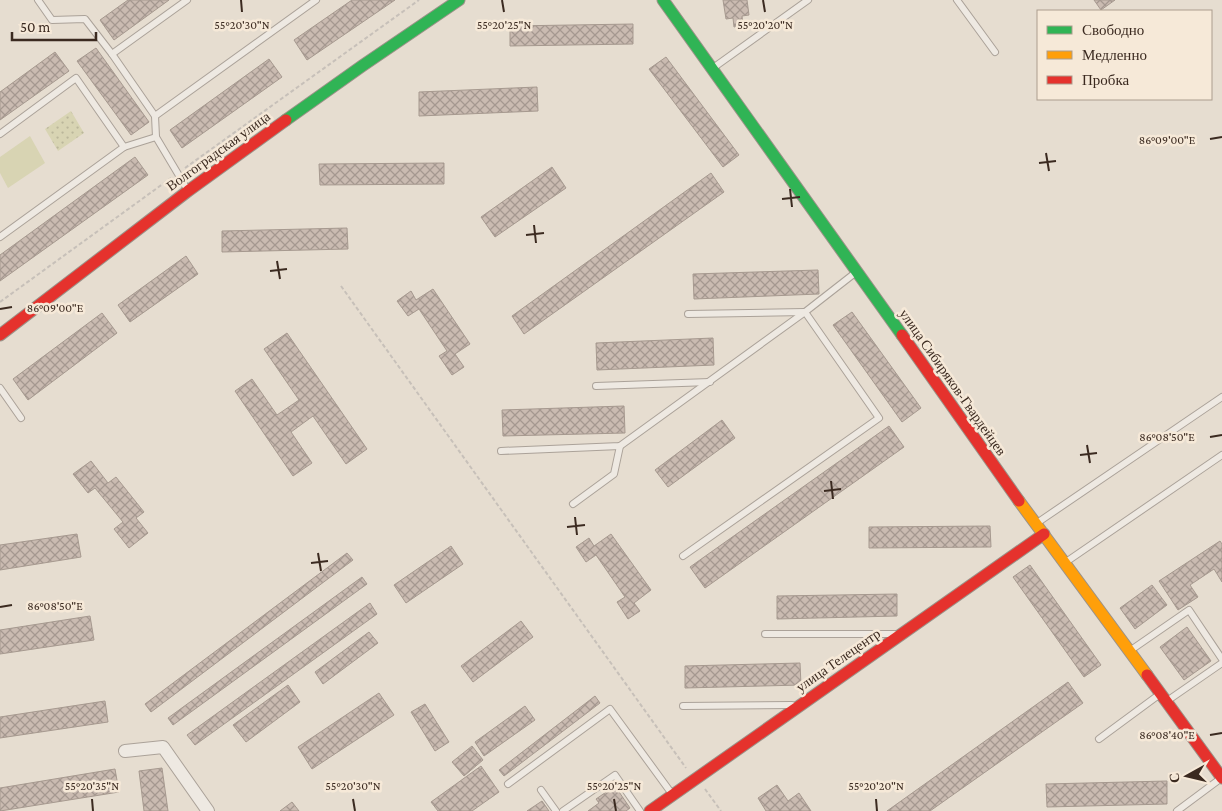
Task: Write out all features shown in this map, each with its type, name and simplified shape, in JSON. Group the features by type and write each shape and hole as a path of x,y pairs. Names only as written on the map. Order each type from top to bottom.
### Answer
{"street":[{"name":"улица Сибиряков-Гвардейцев","path":"663,0 1036,524 1222,778"},
{"name":"Волгоградская улица","path":"0,335 188,190 452,2"},
{"name":"улица Телецентр","path":"650,811 1044,534"},
{"path":"125,751 163,747 208,811"}],"lane":[{"path":"38,0 52,20 85,19 155,116 156,137 188,190"},
{"path":"112,54 187,0"},
{"path":"155,116 316,0"},
{"path":"712,69 808,0"},
{"path":"957,0 995,52"},
{"path":"0,134 76,78 124,147"},
{"path":"0,237 124,147 156,137"},
{"path":"500,451 620,446 710,382 857,272"},
{"path":"688,314 805,312"},
{"path":"683,556 879,418 805,312"},
{"path":"596,386 710,382"},
{"path":"0,388 20,418"},
{"path":"1036,524 1222,397"},
{"path":"573,504 614,474 620,446"},
{"path":"1065,563 1222,455"},
{"path":"1129,651 1189,610 1222,659"},
{"path":"765,634 902,634"},
{"path":"1099,739 1222,663"},
{"path":"683,706 801,705"},
{"path":"508,784 610,710 673,795"},
{"path":"563,811 615,775 640,811"},
{"path":"1177,811 1222,778"},
{"path":"541,790 556,811"}],"path":[{"path":"0,302 419,0"},
{"path":"341,286 686,768"},
{"path":"704,787 722,811"}],"shaded area":[{"path":"71,111 84,133 58,151 45,129"},
{"path":"30,136 45,163 8,188 0,173 0,157"}],"building":[{"path":"128,0 169,0 114,40 100,20"},
{"path":"352,0 395,0 307,60 294,40"},
{"path":"723,0 747,0 749,15 742,16 743,25 734,27 733,18 726,19"},
{"path":"1094,0 1115,0 1101,10"},
{"path":"633,24 633,44 510,46 510,26"},
{"path":"96,48 149,122 131,135 77,61"},
{"path":"55,52 69,71 0,120 0,92"},
{"path":"666,57 739,155 723,167 649,69"},
{"path":"269,59 282,77 182,148 170,130"},
{"path":"537,87 538,111 419,116 419,92"},
{"path":"135,157 148,175 0,281 0,255"},
{"path":"444,163 444,184 320,185 319,164"},
{"path":"552,167 566,188 495,237 481,217"},
{"path":"711,173 724,192 524,334 512,316"},
{"path":"347,228 348,249 222,252 222,231"},
{"path":"186,256 198,274 130,322 118,305"},
{"path":"818,270 819,294 694,299 693,274"},
{"path":"433,289 470,344 455,354 464,367 452,375 439,356 447,351 419,309 408,316 397,301 411,291 416,300"},
{"path":"852,312 921,408 902,422 833,325"},
{"path":"102,313 117,333 28,400 13,379"},
{"path":"287,333 367,449 346,464 313,416 291,432 312,463 293,476 235,391 252,379 277,415 299,400 264,349"},
{"path":"713,338 714,365 597,370 596,343"},
{"path":"624,406 625,433 503,436 502,410"},
{"path":"722,420 735,438 668,487 655,470"},
{"path":"889,426 904,447 705,588 690,567"},
{"path":"91,461 108,483 116,477 144,512 136,518 148,533 129,548 114,529 123,522 95,488 88,493 73,474"},
{"path":"990,526 991,547 869,548 869,527"},
{"path":"77,534 81,557 0,570 0,545"},
{"path":"611,534 651,590 634,603 640,611 628,619 617,602 625,597 596,555 586,562 576,547 589,538 594,546"},
{"path":"1220,541 1222,544 1222,582 1214,569 1190,585 1198,597 1178,610 1159,581"},
{"path":"451,546 463,564 406,603 394,585"},
{"path":"347,553 353,560 151,712 145,704"},
{"path":"1030,565 1101,665 1084,677 1013,577"},
{"path":"362,577 367,584 173,725 168,718"},
{"path":"1152,585 1167,605 1135,629 1120,608"},
{"path":"897,594 897,616 777,619 777,596"},
{"path":"370,603 377,614 195,745 187,735"},
{"path":"90,616 94,640 0,654 0,630"},
{"path":"521,621 533,637 473,682 461,666"},
{"path":"1187,627 1211,661 1184,680 1160,647"},
{"path":"369,632 378,643 323,684 315,672"},
{"path":"800,663 801,685 685,688 685,666"},
{"path":"1068,682 1083,703 930,811 887,811"},
{"path":"288,685 300,702 246,742 233,725"},
{"path":"379,693 394,715 312,769 298,747"},
{"path":"595,696 600,703 504,776 499,770"},
{"path":"105,701 108,722 0,738 0,717"},
{"path":"425,704 449,742 435,751 411,712"},
{"path":"525,706 535,720 484,756 475,742"},
{"path":"472,746 483,760 464,776 452,762"},
{"path":"481,766 499,792 472,811 438,811 431,802"},
{"path":"162,768 168,811 144,811 139,771"},
{"path":"115,769 119,792 0,811 0,788"},
{"path":"1167,781 1167,804 1047,807 1046,784"},
{"path":"777,785 788,801 799,793 811,811 766,811 758,798"},
{"path":"615,786 630,808 626,811 588,811 599,803 596,799"},
{"path":"542,801 549,811 527,811"},
{"path":"292,802 299,811 280,811"}],"traffic: fast":[{"path":"286,120 459,0"},
{"path":"663,0 902,335"}],"traffic: slow":[{"path":"1019,501 1147,675"}],"traffic: jam":[{"path":"0,335 188,191 286,120"},
{"path":"902,335 1019,501"},
{"path":"650,811 1044,534"},
{"path":"1147,675 1222,778"}]}
